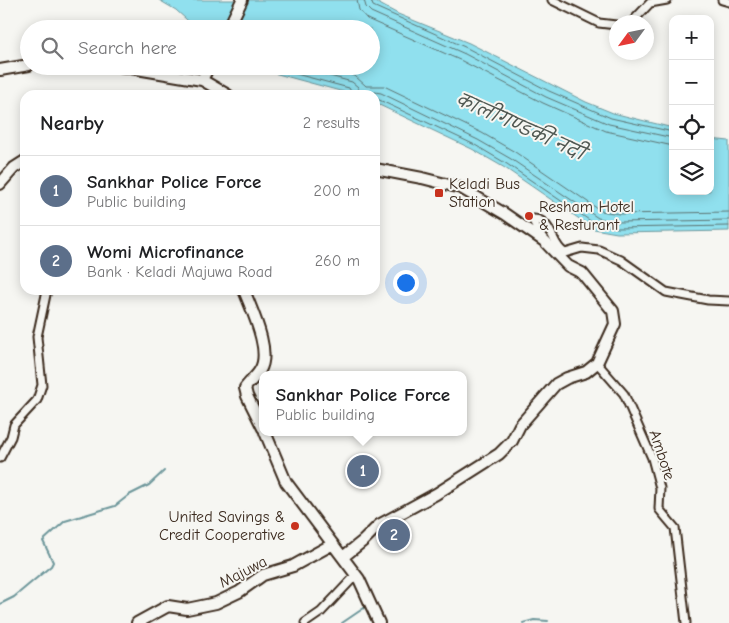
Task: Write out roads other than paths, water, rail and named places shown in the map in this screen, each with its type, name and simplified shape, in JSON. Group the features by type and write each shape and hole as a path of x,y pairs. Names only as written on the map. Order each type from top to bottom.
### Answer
{"main road":[{"path":"232,20 242,0"},
{"path":"0,70 20,67"},
{"path":"172,75 202,80 219,90"},
{"path":"202,80 204,75"},
{"path":"0,184 20,164"},
{"path":"342,557 363,541 379,525 436,494 499,454 512,441 520,425 556,384 586,372 597,363 615,324 613,311 582,273 558,258 544,241 461,188 422,178 380,171"},
{"path":"246,295 262,340 263,358 259,371"},
{"path":"259,371 245,388 259,420"},
{"path":"267,436 286,482 356,575 367,592 379,623"},
{"name":"Majuwa","path":"137,623 168,606 187,609 216,603 239,592 263,575 293,566 333,544"}],"street":[{"path":"552,0 599,23 609,24"},
{"path":"639,15 650,3 667,0"},
{"path":"722,0 729,2"},
{"path":"544,241 534,219 540,220 549,228 559,249 565,253 582,248 606,252 666,292 708,300 729,301"},
{"path":"0,458 8,444 14,425 33,405 42,385 36,337 46,295"},
{"name":"Ambote","path":"597,363 624,394 652,458 660,488 659,509 674,528 686,623"},
{"path":"305,623 321,612 356,575"}],"water":[{"name":"कालीगण्डकी नदी","path":"159,0 372,0 398,14 469,43 586,102 613,113 669,127 669,195 714,195 714,139 729,141 729,231 617,233 594,229 505,168 472,149 380,105 380,90 337,90 281,75 380,75 380,20 187,20 176,10"}],"waterway":[{"path":"0,604 14,597 51,566 53,562 43,541 65,521 115,506 129,495 149,485 164,471"},
{"path":"342,623 367,606"},
{"path":"523,623 534,620 548,621"}],"place":[{"name":"Keladi Bus Station","path":"439,193"},
{"name":"Resham Hotel & Resturant","path":"529,216"},
{"name":"Sankhar Police Force","path":"363,471"},
{"name":"United Savings & Credit Cooperative","path":"295,526"},
{"name":"Womi Microfinance","path":"394,535"}]}
